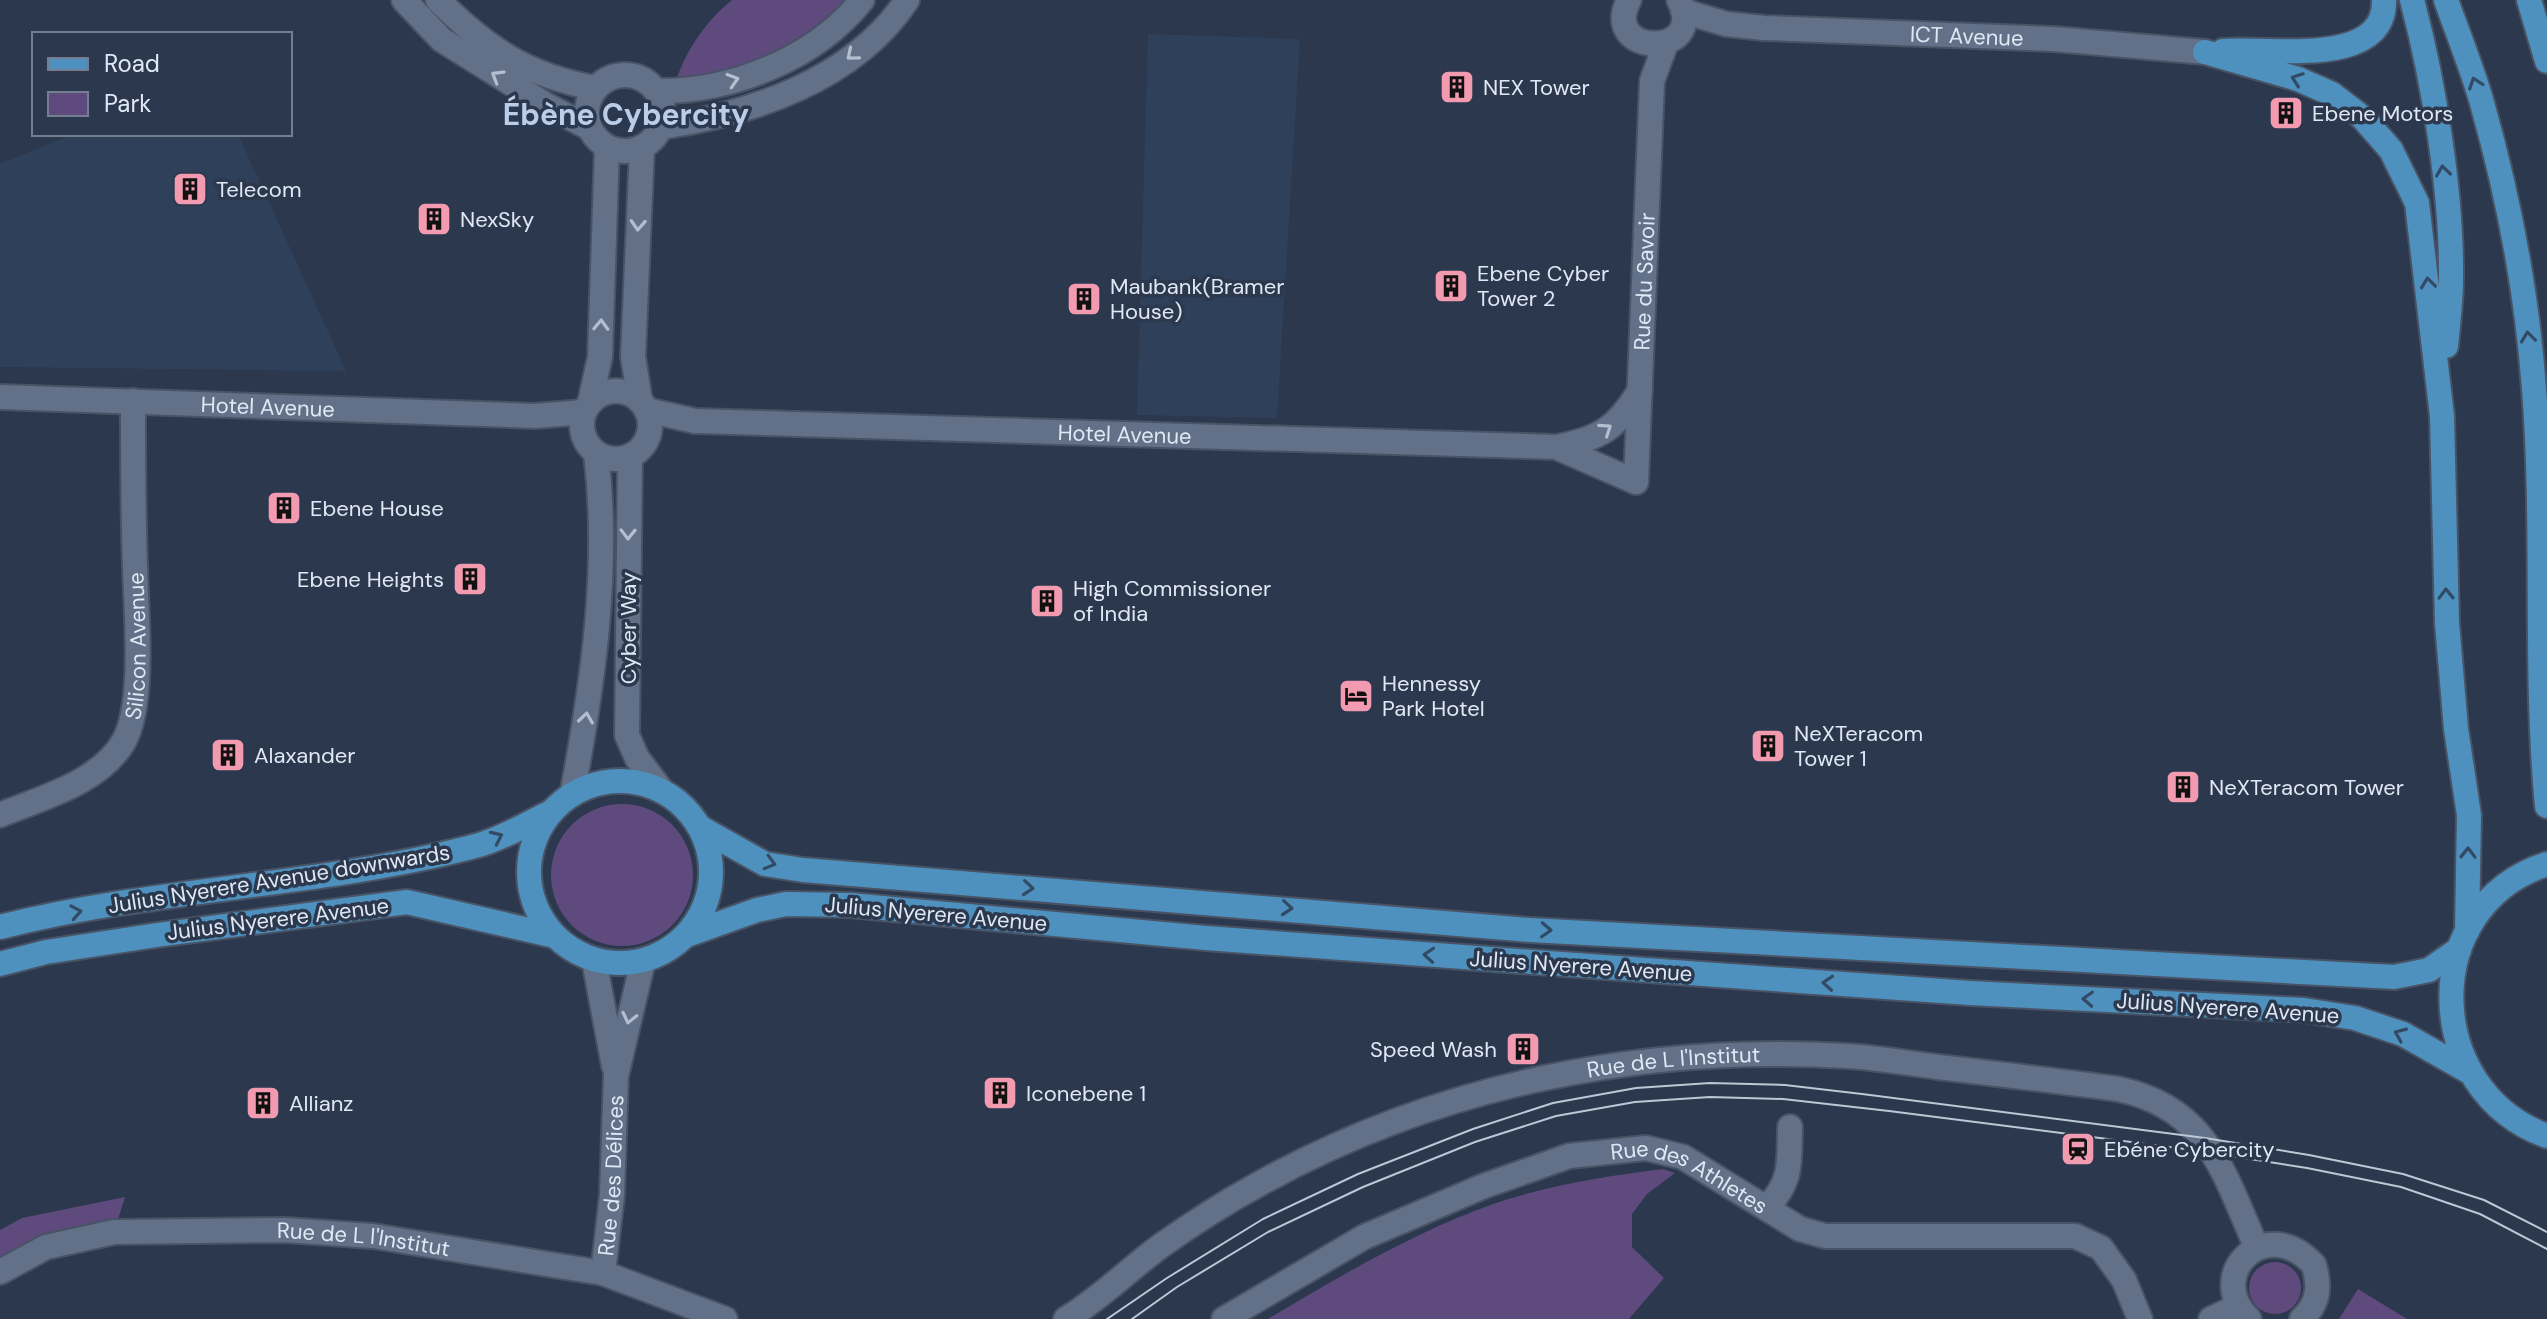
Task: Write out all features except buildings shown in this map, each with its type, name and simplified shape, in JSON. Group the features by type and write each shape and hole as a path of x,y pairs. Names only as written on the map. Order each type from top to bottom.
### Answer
{"main road":[{"path":"2205,52 2239,49 2325,50 2356,43 2369,37 2379,26 2384,16 2384,0"},
{"path":"2412,0 2420,28 2447,201 2451,279 2442,416 2447,623 2456,729 2469,815 2463,940"},
{"path":"2446,0 2481,101 2502,183 2521,284 2534,387 2539,490 2541,743 2547,806"},
{"path":"2529,0 2547,61"},
{"path":"2205,52 2298,79 2332,94 2363,118 2391,150 2417,203 2442,416"},
{"path":"632,781 662,791 684,806 701,828 711,855 712,884 704,911 687,935 667,951 643,961 618,964 594,960 573,951 555,936 539,914 530,888 529,861 537,834 551,812 572,795 601,783 632,781"},
{"name":"Julius Nyerere Avenue downwards","path":"0,927 182,894 396,862 482,844 551,812"},
{"name":"Julius Nyerere Avenue","path":"701,828 765,864 803,870 1530,930 2394,977 2429,970 2463,940 2494,895 2530,870 2547,864"},
{"name":"Julius Nyerere Avenue","path":"0,964 46,952 157,935 407,902 555,936"},
{"name":"Julius Nyerere Avenue","path":"687,935 757,910 786,904 850,905 1206,938 1493,960 1970,993 2304,1010 2355,1018 2403,1034 2468,1071"},
{"name":"Julius Nyerere Avenue","path":"2463,940 2450,990 2453,1032 2468,1071 2486,1096 2508,1116 2547,1136"}],"street":[{"path":"404,0 442,40 546,105 590,128"},
{"path":"438,0 479,39 524,67 568,83 595,88"},
{"path":"657,91 731,82 786,59 828,33 862,0"},
{"path":"661,127 736,112 797,91 842,64 879,32 907,0"},
{"name":"Rue du Savoir","path":"1629,0 1626,25 1638,40 1652,81 1636,482"},
{"name":"Rue du Savoir","path":"1652,81 1670,40 1680,30 1681,5"},
{"name":"ICT Avenue","path":"1681,5 1726,24"},
{"name":"ICT Avenue","path":"1670,40 1696,27 1726,24 2054,39 2205,52"},
{"path":"1638,40 1647,44 1670,40"},
{"path":"625,75 646,81 657,91 664,115 661,127 642,147 630,151 607,147 590,128 587,107 595,88 604,81 625,75"},
{"name":"Cyber Way","path":"572,795 601,607 600,480 588,426 600,357 607,147"},
{"path":"642,147 633,357 649,431 638,448 619,459 588,426 599,395 621,392 643,406"},
{"name":"Hotel Avenue","path":"643,406 695,421 1556,447 1584,442 1608,431 1626,412 1640,390"},
{"name":"Hotel Avenue","path":"0,397 535,416 588,426"},
{"name":"Silicon Avenue","path":"0,815 75,784 106,763 124,741 133,709 137,656 133,401"},
{"name":"Hotel Avenue","path":"638,448 695,421"},
{"name":"Hotel Avenue","path":"1556,447 1636,482"},
{"name":"Cyber Way","path":"638,448 627,735 637,758 662,791"},
{"name":"Rue des Délices","path":"594,960 616,1076"},
{"name":"Rue des Délices","path":"603,1273 612,1195 616,1076 643,961"},
{"name":"Rue de L l'Institut","path":"1066,1319 1083,1309 1162,1245 1218,1208 1315,1155 1394,1120 1507,1085 1588,1068 1673,1057 1751,1054 1849,1056 2144,1094 2168,1106 2205,1138 2257,1248"},
{"path":"1767,1207 1781,1193 1788,1171 1790,1127"},
{"name":"Rue des Athletes","path":"1224,1319 1364,1237 1484,1186 1569,1156 1646,1148 1683,1157 1800,1229 1825,1236 2075,1236 2101,1248 2124,1280 2140,1319"},
{"name":"Rue de L l'Institut","path":"0,1272 46,1247 114,1232 285,1230 373,1236 603,1273 725,1319"},
{"path":"2211,1319 2244,1312 2234,1293 2238,1266 2257,1248 2282,1244 2295,1248 2314,1265 2318,1292 2314,1305 2302,1319"}],"shaded area":[{"path":"1148,34 1300,39 1277,418 1137,415"},
{"path":"68,136 239,136 346,371 0,367 0,164"}],"green space":[{"path":"732,0 845,0 811,31 757,63 718,75 676,81 698,37"},
{"path":"622,804 649,809 672,825 688,848 693,875 688,902 672,925 649,941 622,946 595,941 572,925 556,902 551,875 556,848 572,825 595,809"},
{"path":"1663,1169 1675,1173 1647,1194 1632,1214 1632,1247 1664,1278 1629,1319 1268,1319 1379,1255 1466,1214 1558,1186"},
{"path":"125,1197 114,1232 0,1272 0,1230 22,1218"},
{"path":"2275,1262 2294,1269 2301,1288 2294,1307 2275,1314 2256,1307 2249,1288 2256,1269"},
{"path":"2358,1289 2407,1319 2339,1319"}],"tram line":[{"path":"1107,1319 1263,1219 1358,1174 1473,1129 1553,1103 1636,1088 1710,1083 1785,1085 1862,1094 2205,1138 2309,1155 2403,1174 2484,1200 2547,1232"},
{"path":"1132,1319 1177,1287 1268,1232 1363,1187 1475,1142 1556,1116 1635,1102 1710,1097 1783,1099 1889,1111 2193,1150 2307,1168 2401,1187 2480,1214 2547,1249"}],"place":[{"name":"NEX Tower","path":"1457,87"},
{"name":"Ebene Motors","path":"2286,113"},
{"name":"Telecom","path":"190,189"},
{"name":"NexSky","path":"434,219"},
{"name":"Ebene Cyber Tower 2","path":"1451,286"},
{"name":"Maubank(Bramer House)","path":"1084,299"},
{"name":"Ebene House","path":"284,508"},
{"name":"Ebene Heights","path":"470,579"},
{"name":"High Commissioner of India","path":"1047,601"},
{"name":"Hennessy Park Hotel","path":"1356,696"},
{"name":"NeXTeracom Tower 1","path":"1768,746"},
{"name":"Alaxander","path":"228,755"},
{"name":"NeXTeracom Tower","path":"2183,787"},
{"name":"Speed Wash","path":"1523,1049"},
{"name":"Iconebene 1","path":"1000,1093"},
{"name":"Allianz","path":"263,1103"},
{"name":"Ebéne Cybercity","path":"2078,1149"}],"district":[{"name":"Ébène Cybercity","path":"626,114"}]}
